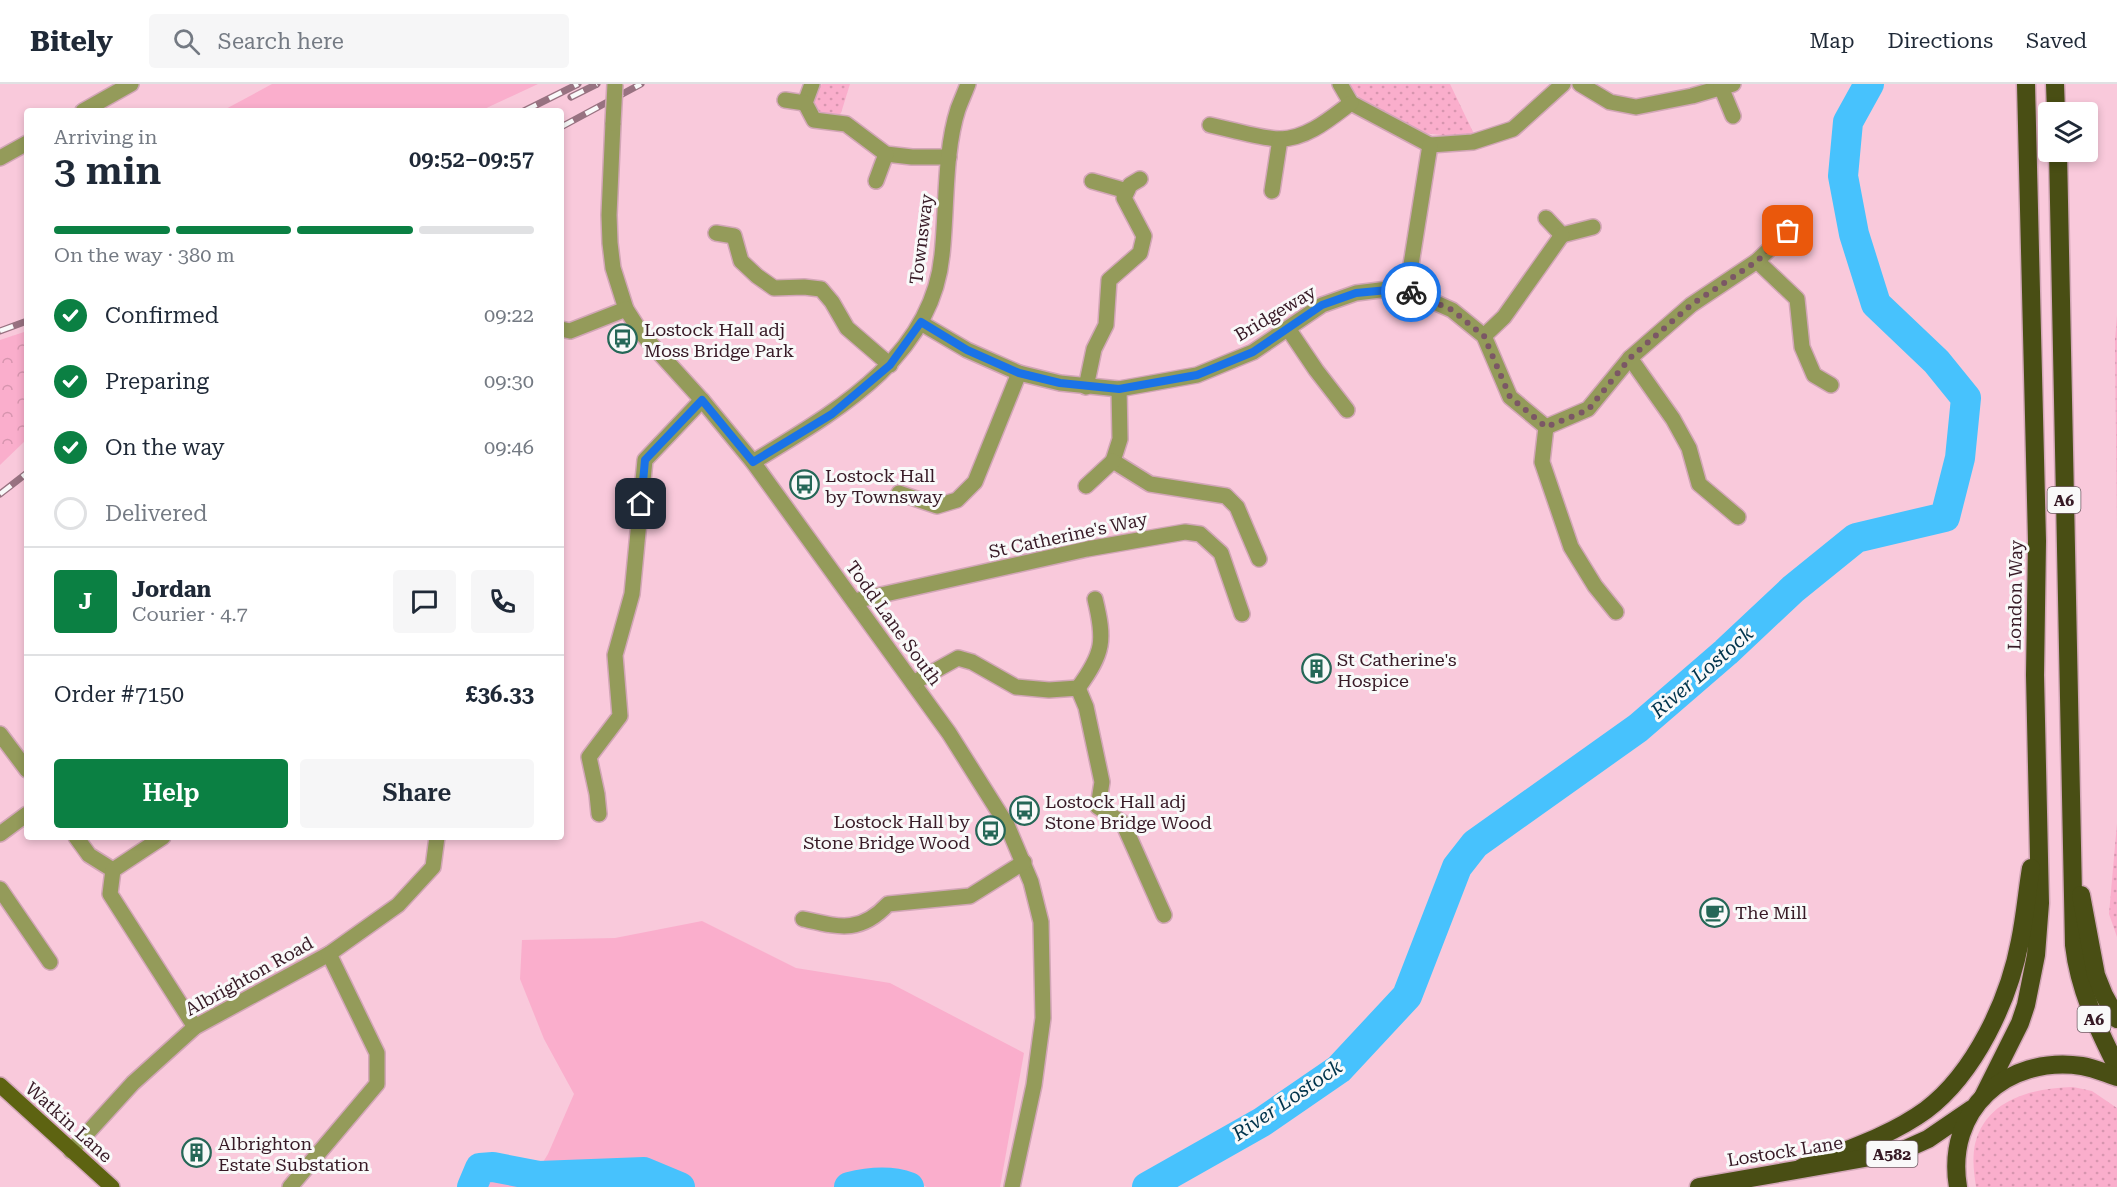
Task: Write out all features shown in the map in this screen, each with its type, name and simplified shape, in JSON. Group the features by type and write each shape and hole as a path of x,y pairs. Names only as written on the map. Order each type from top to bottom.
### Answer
{"highway":[{"name":"London Way","path":"1958,1187 1955,1158 1957,1144 2020,1023 2026,1005 2036,955 2040,903 2035,686 2037,529 2026,84"},
{"path":"2055,84 2056,102"},
{"name":"A6","path":"2058,162 2072,912 2077,969 2095,1023 2117,1067"},
{"path":"1801,1168 1862,1144 1905,1123 1941,1098 1963,1072 1992,1025 2014,965 2020,942 2037,831"},
{"path":"2072,849 2094,966 2104,995 2117,1019"},
{"name":"Lostock Lane","path":"1699,1187 1899,1152 1928,1139 2012,1076 2036,1068 2060,1065 2081,1066 2117,1077"}],"main road":[{"name":"Watkin Lane","path":"0,1085 112,1187"}],"street":[{"path":"88,108 131,84"},
{"name":"Todd Lane South","path":"615,84 609,215 610,243 613,268 626,309 642,334 702,400 753,462 914,683 949,733 1007,825 1024,862 1037,899 1041,922 1043,1018 1035,1085 1012,1187"},
{"path":"812,84 805,103 814,120 846,124 886,154 949,158"},
{"name":"Townsway","path":"753,462 832,414 890,365 921,322 936,291 942,258 949,158 957,111 968,84"},
{"path":"1340,84 1351,103 1430,145 1473,142 1513,129 1563,84"},
{"path":"1580,84 1610,102 1636,107 1692,96 1727,86 1733,116"},
{"path":"785,100 805,103"},
{"path":"1210,125 1280,139 1300,135 1318,127 1351,103"},
{"path":"1272,191 1280,139"},
{"path":"0,158 24,145"},
{"path":"1407,290 1430,145"},
{"path":"876,181 886,154"},
{"path":"1086,387 1095,349 1106,325 1109,280 1140,253 1144,236 1124,198 1130,185 1140,179"},
{"path":"1092,181 1127,191"},
{"path":"1616,612 1595,586 1571,546 1542,462 1546,427 1588,410 1630,358 1691,305 1757,261 1804,216"},
{"path":"1546,218 1563,235"},
{"path":"1484,336 1504,317 1563,235 1593,227"},
{"path":"716,233 734,237 741,261 774,288 821,289 832,302 847,328 890,365"},
{"path":"1757,261 1797,299 1802,347 1814,375 1831,385"},
{"name":"Bridgeway","path":"921,322 967,350 1019,373 1086,387 1119,389 1197,375 1253,352 1322,305 1356,293 1407,290 1452,310 1484,336 1510,397 1546,427"},
{"path":"564,330 570,331 626,309"},
{"path":"1288,330 1347,410"},
{"path":"1630,358 1673,419 1689,448 1700,484 1738,517"},
{"path":"899,493 937,506 957,500 975,482 1019,373"},
{"path":"1086,486 1113,461 1120,439 1119,389"},
{"path":"598,814 597,794 589,757 620,716 615,655 632,594 645,460 702,400"},
{"path":"1113,461 1150,484 1227,495 1237,507 1259,559"},
{"name":"St Catherine's Way","path":"854,601 1087,549 1185,532 1200,534 1221,553 1242,614"},
{"path":"914,683 958,658 972,662 1016,687 1049,690 1078,688 1093,669 1102,644 1101,625 1095,599"},
{"path":"1078,688 1086,707 1102,782 1098,807 1123,823 1164,915"},
{"path":"0,734 24,766"},
{"path":"0,834 24,816"},
{"path":"78,840 90,855 113,870"},
{"path":"158,840 113,870 110,894 195,1027"},
{"name":"Albrighton Road","path":"71,1151 133,1083 195,1027 329,954 398,905 433,867 437,840"},
{"path":"802,919 825,924 862,925 877,916 888,904 970,896 1024,862"},
{"path":"0,889 50,962"},
{"path":"290,1187 377,1084 377,1053 329,954"}],"green space":[{"path":"272,84 538,84 486,108 228,108"},
{"path":"822,84 850,84 841,113 836,118 819,114 814,107 814,90"},
{"path":"1348,84 1450,84 1474,134 1451,136 1422,133 1363,102"},
{"path":"2117,315 2117,531 2115,340"},
{"path":"24,332 24,442 0,465 0,340"},
{"path":"2117,823 2117,937 2109,914"},
{"path":"702,921 796,968 890,983 1024,1053 1000,1187 927,1187 879,1173 847,1179 848,1187 483,1187 481,1183 487,1174 532,1180 548,1154 574,1094 544,1039 520,979 522,940 615,938"},
{"path":"2073,1087 2092,1091 2117,1108 2117,1187 1976,1187 1973,1161 1975,1144 1989,1116 2000,1106 2027,1094"}],"waterway":[{"name":"River Lostock","path":"1147,1187 1262,1122 1339,1069 1407,996 1457,867 1475,844 1638,728 1726,652 1793,589 1856,538 1945,517 1960,458 1966,398 1936,361 1876,304 1854,234 1843,176 1848,122 1869,84"},
{"name":"River Lostock","path":"472,1187 480,1168 493,1167 539,1176 644,1172 680,1187"},
{"name":"River Lostock","path":"849,1187 879,1182 909,1187"}],"railway":[{"path":"530,108 578,84"},
{"path":"571,97 597,84"},
{"path":"564,125 641,84"},
{"path":"0,331 24,322"},
{"path":"0,494 24,475"}],"way so far":[{"path":"1411,292 1452,310 1484,336 1510,397 1546,427 1588,410 1630,358 1691,305 1757,261 1788,231"}],"place":[{"name":"Lostock Hall adj Moss Bridge Park","path":"623,339"},
{"name":"Lostock Hall by Townsway","path":"804,485"},
{"name":"St Catherine's Hospice","path":"1316,669"},
{"name":"Lostock Hall adj Stone Bridge Wood","path":"1024,811"},
{"name":"Lostock Hall by Stone Bridge Wood","path":"991,831"},
{"name":"The Mill","path":"1714,912"},
{"name":"Albrighton Estate Substation","path":"197,1153"}],"route":[{"path":"641,504 645,460 702,400 753,462 832,414 890,365 921,322 967,350 1019,373 1060,383 1119,389 1197,375 1253,352 1322,305 1356,293 1388,290 1411,292"}]}
